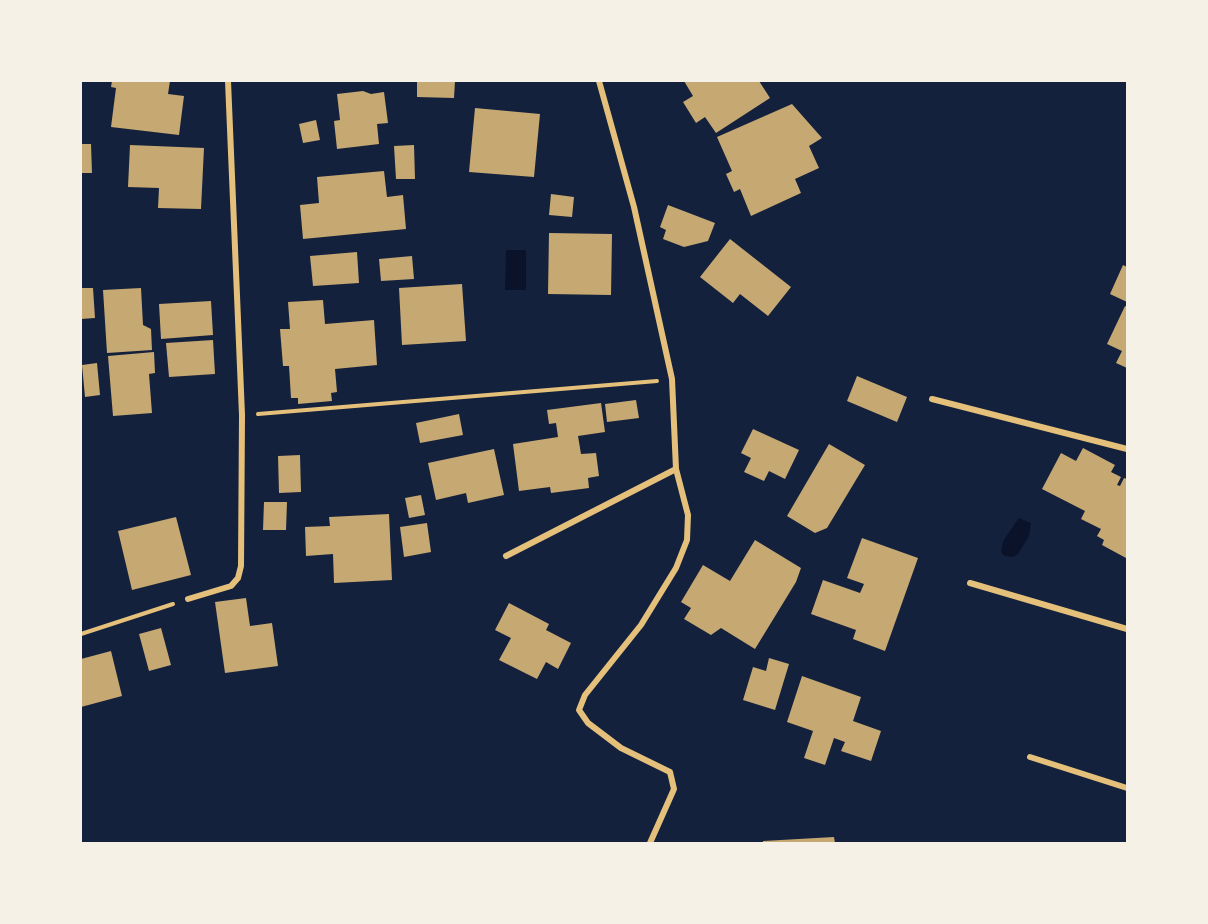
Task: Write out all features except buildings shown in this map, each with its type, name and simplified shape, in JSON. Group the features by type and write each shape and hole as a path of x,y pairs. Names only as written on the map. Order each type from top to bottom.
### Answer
{"street":[{"path":"188,599 231,586 238,578 241,566 242,415 228,81"},
{"path":"599,81 634,207 672,379 676,469 688,514 687,540 676,568 641,625 585,695 579,710 588,723 621,748 670,772 674,789 650,843"},
{"path":"932,399 1127,449"},
{"path":"506,556 676,469"},
{"path":"970,583 1127,629"},
{"path":"1030,757 1127,788"}],"path":[{"path":"242,415 672,379"},
{"path":"81,634 188,599"}],"water":[{"path":"506,250 526,250 526,290 505,290"},
{"path":"1019,518 1031,523 1029,536 1018,554 1013,557 1004,556 1001,552 1003,541"}]}
